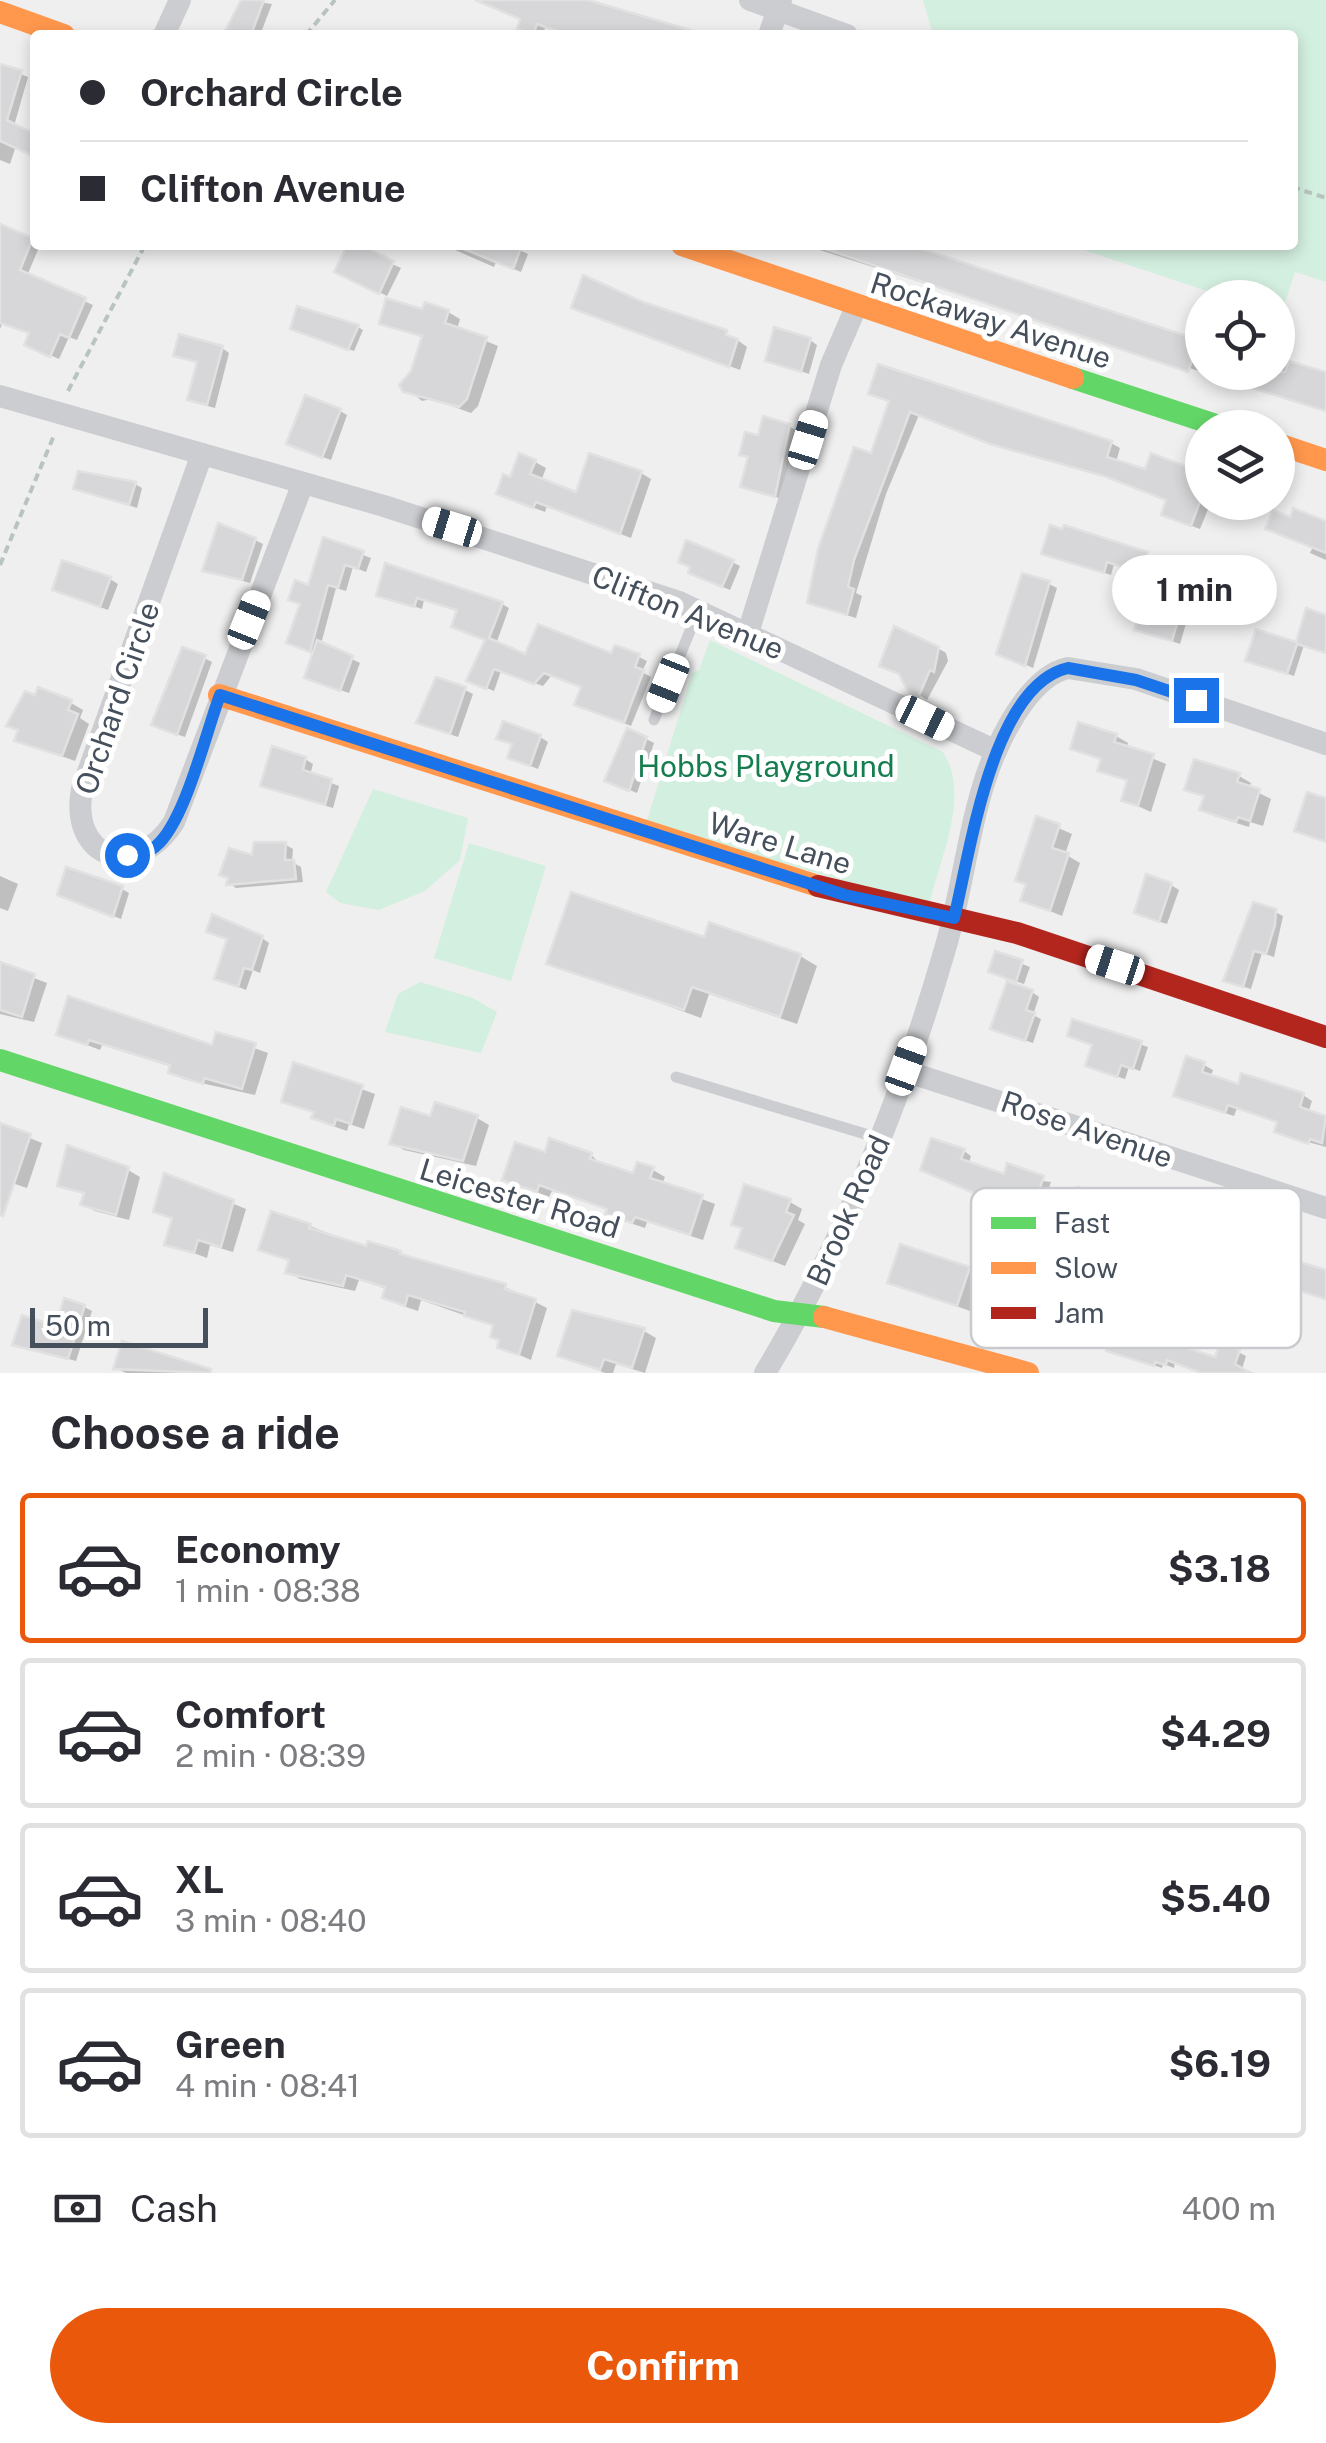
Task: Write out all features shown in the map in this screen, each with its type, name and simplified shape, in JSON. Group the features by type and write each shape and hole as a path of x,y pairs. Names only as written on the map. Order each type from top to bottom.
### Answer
{"street":[{"path":"166,30 180,0"},
{"path":"750,0 780,5 836,30"},
{"path":"771,30 780,5"},
{"path":"0,12 50,30"},
{"name":"Rockaway Avenue","path":"698,250 856,308 1185,415"},
{"path":"748,633 831,365 856,308"},
{"name":"Clifton Avenue","path":"0,396 554,558 698,610 996,751"},
{"path":"1295,450 1326,460"},
{"name":"Orchard Circle","path":"202,454 82,789 78,812 91,843 108,854 146,854 160,844 174,822 303,483"},
{"path":"996,751 1016,712 1058,670 1068,668 1136,680 1326,744"},
{"name":"Ware Lane","path":"220,695 845,895 1016,933 1326,1036"},
{"name":"Brook Road","path":"765,1373 801,1314 882,1139 954,918 996,751"},
{"name":"Leicester Road","path":"0,1060 320,1167 774,1310 844,1319 1028,1373"},
{"name":"Rose Avenue","path":"904,1072 1264,1188"},
{"name":"Rose Avenue","path":"1301,1200 1326,1208"}],"lane":[{"path":"654,720 698,610"},
{"path":"676,1078 882,1139"}],"path":[{"path":"310,30 335,0"},
{"path":"1298,189 1326,198"},
{"path":"0,565 63,416 69,383 142,250"}],"green space":[{"path":"923,0 1326,0 1326,282 1295,272 1292,280 1185,280 1185,284 1084,250 1298,250 1298,30 932,30"},
{"name":"Hobbs Playground","path":"710,640 943,752 951,769 954,807 929,905 646,824 692,673 699,670"},
{"path":"373,789 468,818 460,860 425,891 379,910 340,903 326,892"},
{"path":"469,843 546,866 511,981 434,958"},
{"path":"420,982 473,998 497,1012 481,1053 385,1032 398,994"}],"building":[{"path":"241,0 264,0 253,30 226,30"},
{"path":"475,0 588,0 690,30 553,30 537,24 535,30 520,30 520,19"},
{"path":"0,64 22,70 7,120 30,132 30,155 0,141"},
{"path":"0,224 30,237 20,270 86,298 69,338 60,334 50,357 24,345 29,333 0,323"},
{"path":"345,250 371,250 394,261 379,294 334,272"},
{"path":"466,250 520,250 513,269"},
{"path":"829,250 925,250 1185,335 1185,371"},
{"path":"583,275 643,302 727,330 726,335 738,339 729,367 571,308"},
{"path":"386,298 422,309 425,302 449,310 445,323 487,337 467,399 459,407 403,392 399,385 411,371 422,336 379,324"},
{"path":"297,306 359,325 348,350 290,329"},
{"path":"774,327 811,338 801,372 765,361"},
{"path":"179,334 223,346 207,405 187,400 197,362 173,356"},
{"path":"1295,363 1326,372 1326,411 1258,390 1295,390"},
{"path":"878,364 1112,441 1107,457 1145,469 1151,453 1185,466 1185,520 1193,520 1191,526 1161,515 1166,500 1104,476 990,444 910,412 854,560 848,587 854,589 847,615 807,603 818,549 854,447 871,453 889,401 868,394"},
{"path":"305,395 341,409 322,458 286,444"},
{"path":"763,416 790,424 775,497 740,487 748,457 739,455 745,432 758,435"},
{"path":"519,453 536,460 530,474 576,492 589,453 642,471 620,534 536,502 533,508 496,494 503,474 510,477"},
{"path":"78,471 136,482 129,505 73,489"},
{"path":"1295,509 1326,521 1326,553 1265,529 1269,520 1295,520"},
{"path":"218,523 256,538 242,580 202,571"},
{"path":"1050,525 1062,529 1064,525 1148,552 1141,573 1107,562 1104,573 1041,554"},
{"path":"323,537 364,551 358,569 345,565 338,588 328,585 310,652 286,643 300,604 288,600 295,580 308,585"},
{"path":"686,540 734,560 722,587 688,573 690,567 678,562"},
{"path":"62,560 111,577 100,607 52,590"},
{"path":"385,563 503,602 489,638 525,654 538,624 611,653 615,645 640,654 635,667 644,670 624,723 574,705 581,687 544,673 534,684 494,669 486,689 466,681 485,640 451,627 457,610 417,598 414,607 376,596"},
{"path":"1022,573 1050,581 1025,666 996,654"},
{"path":"1142,576 1187,589 1172,641 1134,630 1137,621 1130,619"},
{"path":"1306,608 1326,615 1326,653 1297,644 1287,674 1245,661 1256,629 1296,642"},
{"path":"894,626 939,647 934,672 930,670 918,698 907,690 899,674 879,666"},
{"path":"317,640 353,656 340,691 304,678"},
{"path":"182,647 206,655 177,735 151,725"},
{"path":"436,677 466,687 450,734 416,723"},
{"path":"38,687 72,700 68,710 78,714 62,756 14,741 18,730 6,726 25,691 35,695"},
{"path":"503,721 541,735 530,766 507,758 512,744 496,739"},
{"path":"1078,722 1117,734 1114,742 1154,754 1138,806 1121,801 1127,780 1097,771 1101,759 1070,749"},
{"path":"627,728 647,737 629,791 604,781"},
{"path":"272,746 306,757 303,770 332,779 325,805 260,786"},
{"path":"1194,759 1240,773 1237,782 1260,789 1250,821 1238,817 1236,822 1199,810 1204,796 1184,790"},
{"path":"1307,792 1326,798 1326,842 1294,831"},
{"path":"1036,816 1060,824 1052,848 1069,853 1050,911 1020,901 1026,884 1015,881"},
{"path":"254,842 286,842 285,860 294,860 296,879 226,885 228,878 219,875 229,848 252,855"},
{"path":"66,867 123,886 113,917 57,895"},
{"path":"1146,874 1172,883 1159,922 1134,913"},
{"path":"571,892 704,937 709,922 801,954 780,1017 692,987 684,1010 546,964"},
{"path":"1253,902 1276,909 1275,925 1266,954 1254,951 1243,987 1223,981"},
{"path":"212,914 263,936 252,970 244,968 238,987 214,979 227,939 206,932"},
{"path":"995,951 1023,960 1016,982 988,972"},
{"path":"0,962 35,974 22,1017 0,1010"},
{"path":"1007,981 1033,990 1026,1010 1035,1013 1025,1041 990,1029"},
{"path":"68,996 212,1045 216,1032 256,1043 242,1089 204,1078 203,1084 168,1073 170,1065 89,1040 87,1045 56,1035"},
{"path":"1072,1019 1142,1041 1133,1069 1121,1065 1117,1077 1085,1066 1092,1045 1067,1036"},
{"path":"1186,1056 1205,1062 1202,1072 1238,1084 1241,1073 1304,1093 1300,1107 1326,1116 1322,1143 1310,1139 1308,1144 1274,1132 1277,1122 1228,1105 1225,1113 1173,1096"},
{"path":"293,1062 363,1085 351,1124 336,1119 334,1126 311,1118 314,1112 281,1102"},
{"path":"435,1102 478,1115 463,1161 389,1144 401,1107 430,1116"},
{"path":"0,1123 31,1134 3,1216 0,1215"},
{"path":"549,1138 592,1153 590,1159 633,1173 637,1162 654,1167 650,1178 703,1195 690,1235 635,1217 632,1223 605,1214 607,1209 539,1185 537,1192 502,1180 515,1142 545,1152"},
{"path":"931,1138 965,1149 961,1159 1004,1174 1007,1163 1044,1176 1040,1188 971,1188 971,1192 920,1170"},
{"path":"67,1145 129,1167 116,1215 80,1205 84,1193 57,1186"},
{"path":"164,1173 234,1200 221,1247 198,1240 194,1253 164,1245 172,1218 153,1212"},
{"path":"744,1184 791,1199 786,1212 794,1215 772,1261 735,1248 742,1228 731,1225"},
{"path":"271,1211 366,1246 368,1241 506,1284 505,1289 536,1299 519,1355 497,1348 499,1340 490,1337 493,1325 464,1316 465,1312 408,1295 405,1306 382,1298 385,1287 346,1275 343,1286 285,1273 289,1260 258,1250"},
{"path":"900,1244 970,1267 957,1306 887,1283"},
{"path":"1301,1262 1326,1270 1326,1299 1301,1291"},
{"path":"64,1298 85,1305 68,1359 12,1345 22,1315 56,1326"},
{"path":"572,1310 645,1328 632,1368 604,1359 600,1370 557,1356"},
{"path":"122,1341 211,1369 210,1373 113,1369"},
{"path":"1187,1348 1215,1357 1218,1348 1234,1348 1240,1350 1235,1364 1251,1373 1201,1373 1167,1360 1166,1365 1155,1362 1154,1366 1106,1351"}],"traffic: fast":[{"path":"1073,378 1185,415"},
{"path":"0,1060 774,1311 824,1317"}],"traffic: slow":[{"path":"0,12 50,30"},
{"path":"697,250 1073,378"},
{"path":"1295,450 1326,460"},
{"path":"219,695 818,886"},
{"path":"824,1317 1028,1373"}],"traffic: jam":[{"path":"818,886 1017,933 1326,1037"}],"route":[{"path":"127,855 146,854 160,844 174,822 220,695 845,895 954,918 995,753 1016,712 1058,670 1068,668 1136,680 1196,700"}]}
